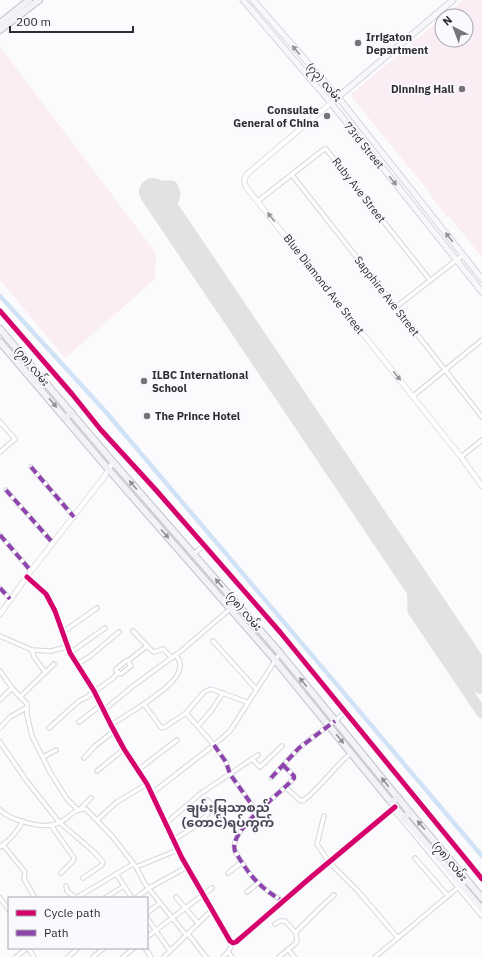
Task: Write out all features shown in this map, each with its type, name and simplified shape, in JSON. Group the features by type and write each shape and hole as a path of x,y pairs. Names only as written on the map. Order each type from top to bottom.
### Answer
{"highway":[{"path":"35,382 41,377"},
{"path":"65,418 72,413"},
{"path":"393,806 398,797"},
{"path":"404,818 410,812"},
{"path":"439,859 445,854"}],"main road":[{"path":"0,23 29,0"},
{"path":"0,30 39,0"},
{"name":"73rd Street","path":"243,0 330,103 482,292"},
{"name":"(၇၃) လမ်း","path":"254,0 338,97 482,279"},
{"path":"338,97 453,0"},
{"path":"366,147 373,141"},
{"name":"(၇၈) လမ်း","path":"0,329 113,462 280,653 445,854 462,884 482,898"},
{"name":"(၇၈) လမ်း","path":"0,342 109,470 275,660 393,806 462,884 482,909"}],"street":[{"name":"Blue Diamond Ave Street","path":"338,97 247,174 244,180 246,187 461,456 482,486"},
{"name":"Ruby Ave Street","path":"258,201 323,150 327,149 430,280"},
{"name":"Sapphire Ave Street","path":"292,175 482,417"},
{"path":"396,307 463,255"},
{"path":"0,310 101,430 280,632 482,878"},
{"path":"413,396 482,340"},
{"path":"0,422 15,439 0,452"},
{"path":"461,456 482,440"},
{"path":"0,614 31,571 109,470 113,462"},
{"path":"31,467 74,517"},
{"path":"6,490 53,543"},
{"path":"0,535 31,571"},
{"path":"194,554 204,545"},
{"path":"27,577 46,594 55,611 70,653 94,691 124,749 152,793 165,824 187,867 226,936 233,942"},
{"path":"0,588 10,600"},
{"path":"79,722 97,708 103,709 176,655 237,603"},
{"path":"63,632 97,608"},
{"path":"70,653 105,628"},
{"path":"133,631 154,652 163,649 172,658"},
{"path":"77,664 99,649 119,632"},
{"path":"0,636 32,650 51,651 67,647"},
{"path":"213,641 256,689"},
{"path":"118,673 116,669 147,646"},
{"path":"32,650 34,657 45,672"},
{"path":"152,793 230,731 242,713 247,702 280,653"},
{"path":"111,725 163,690 179,672 181,666 176,655"},
{"path":"48,728 79,701 112,679 118,673 121,674 131,666 128,661"},
{"path":"20,697 54,664"},
{"path":"0,671 26,704 32,736 50,772 67,799 79,810"},
{"path":"0,700 12,688"},
{"path":"144,704 162,728 186,713 206,690 211,689 247,702"},
{"path":"198,726 223,693"},
{"path":"0,728 10,717 26,708"},
{"path":"271,778 299,748 346,712"},
{"path":"186,713 214,745 226,762 230,774 257,812"},
{"path":"84,758 95,746 114,730"},
{"path":"138,770 177,740"},
{"path":"0,742 26,780 59,822 93,851 103,862 102,865 83,878"},
{"path":"252,759 260,767 282,746"},
{"path":"97,771 124,749"},
{"path":"43,757 56,750"},
{"path":"285,787 301,801 304,800 321,784 338,764 351,753"},
{"path":"165,824 200,794 258,755"},
{"path":"283,765 294,776 292,780 257,812 237,838 235,850 258,883 272,895 284,902"},
{"path":"97,820 117,802 147,784"},
{"path":"0,810 11,818 44,826 59,822 79,810 90,798"},
{"path":"173,840 194,826 209,813 212,806 207,800"},
{"path":"223,957 228,952 233,942 236,942 284,902 393,806 462,884 482,916"},
{"path":"79,810 86,809 112,836 172,918 206,957"},
{"path":"324,816 317,844 329,862 358,891 398,938"},
{"path":"23,821 18,830 2,846 25,872 24,879 34,897"},
{"path":"51,825 74,858 73,861 61,873"},
{"path":"136,868 178,850"},
{"path":"416,858 448,896"},
{"path":"228,873 242,862"},
{"path":"78,897 117,875 133,864"},
{"path":"137,897 149,888 187,867"},
{"path":"117,875 131,897"},
{"path":"247,892 258,883"},
{"path":"375,957 462,884"},
{"path":"66,886 67,891 75,897"},
{"path":"108,897 124,886"},
{"path":"148,936 212,888"},
{"path":"296,933 334,895"},
{"path":"176,897 198,923"},
{"path":"0,898 8,909"},
{"path":"148,912 160,902"},
{"path":"164,957 212,910"},
{"path":"148,920 170,951"},
{"path":"275,924 280,921 285,921 296,933 297,941 279,957"},
{"path":"16,957 26,949"},
{"path":"28,949 34,957"},
{"path":"68,957 77,949"},
{"path":"92,957 103,949"},
{"path":"123,957 133,949"},
{"path":"146,949 152,957"},
{"path":"288,949 294,957"},
{"path":"228,952 232,957"}],"shaded area":[{"path":"463,0 482,0 482,257 449,216 447,217 430,195 431,194 350,95 434,25 434,48 474,48 474,8 454,8"},
{"path":"0,47 156,253 155,279 65,358 0,280"}],"waterway":[{"path":"0,296 105,411 482,856"}],"taxiway":[{"path":"153,192 162,186 172,186 175,194 169,216"},
{"path":"412,577 413,611 482,713"}],"runway":[{"path":"153,192 482,680"}],"marked path":[{"path":"31,467 74,517"},
{"path":"6,490 53,543"},
{"path":"0,535 31,571"},
{"path":"0,588 10,599"},
{"path":"271,778 299,748 335,721"},
{"path":"214,745 226,762 230,774 257,812"},
{"path":"283,765 294,776 294,778 247,823 239,833 235,843 235,851 242,863 257,882 284,902"}],"cycle path":[{"path":"0,311 101,430 155,489 280,632 482,879"},
{"path":"27,577 46,594 55,611 70,653 94,691 124,749 147,784 182,858 230,941 233,943 395,807"}],"place":[{"name":"Irrigaton Department","path":"358,43"},
{"name":"Dinning Hall","path":"462,89"},
{"name":"Consulate General of China","path":"327,116"},
{"name":"ILBC International School","path":"144,381"},
{"name":"The Prince Hotel","path":"147,416"}],"district":[{"name":"ချမ်းမြသာစည် (တောင်)ရပ်ကွက်","path":"228,814"}]}
